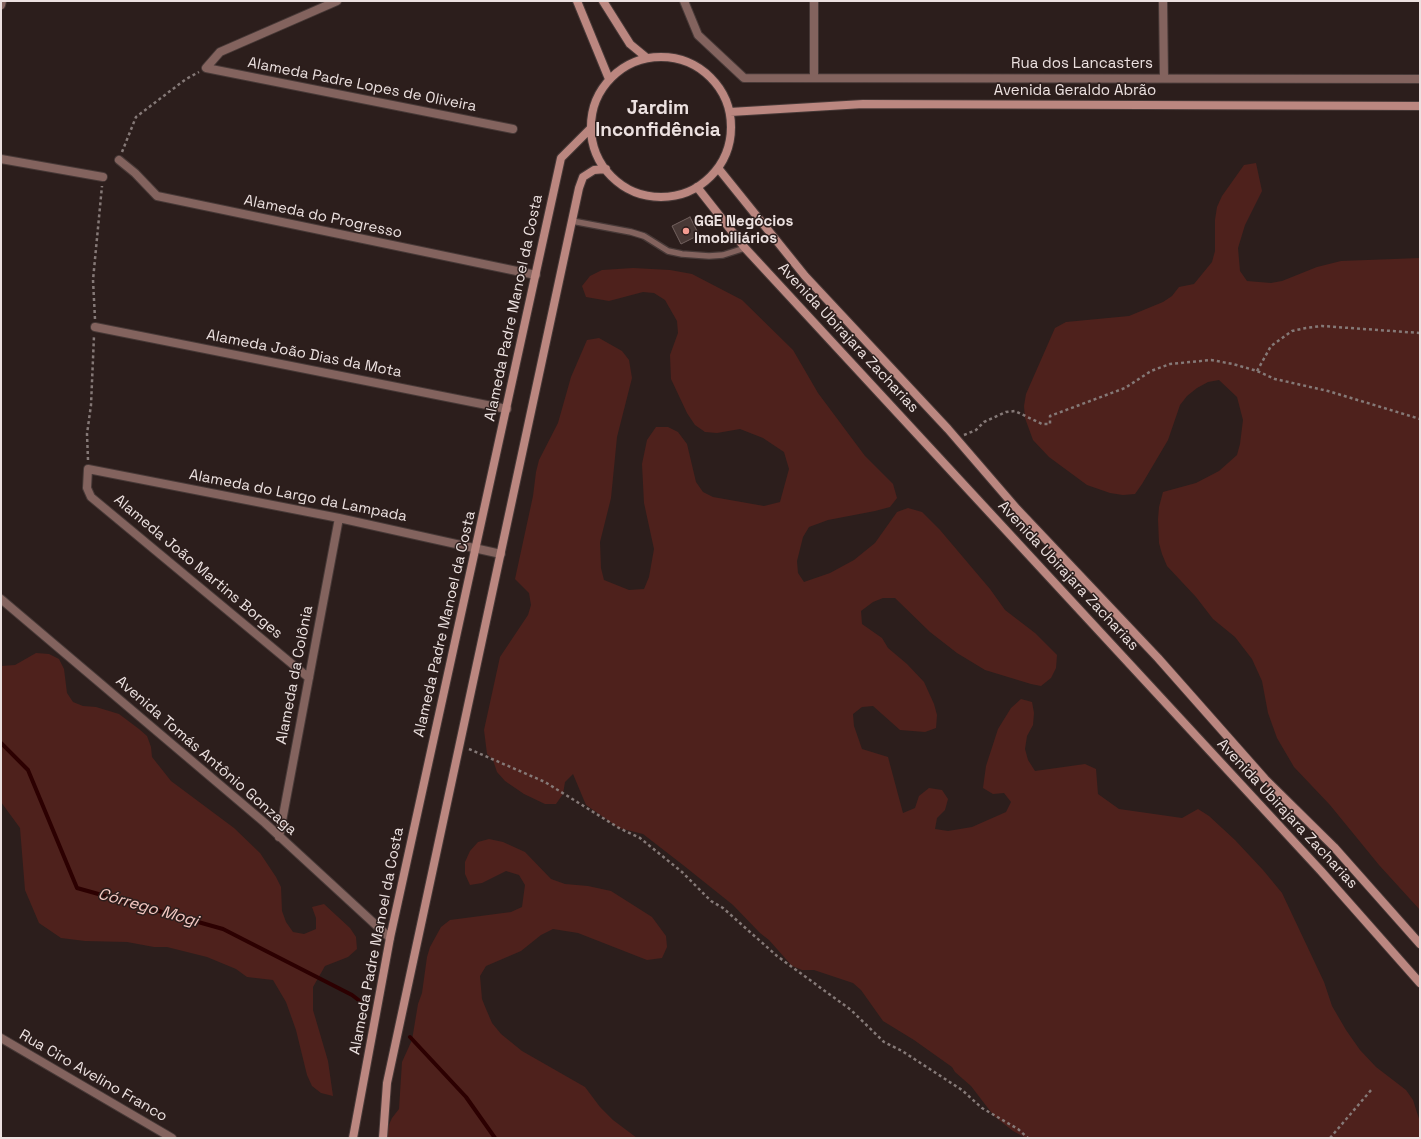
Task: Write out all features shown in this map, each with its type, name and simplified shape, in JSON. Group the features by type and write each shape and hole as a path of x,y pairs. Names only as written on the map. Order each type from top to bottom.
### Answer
{"main road":[{"path":"577,1 609,79"},
{"path":"603,1 630,44 647,58"},
{"path":"669,57 690,63 708,74 722,92 730,112 730,138 727,150 718,168 697,187 680,194 667,196 642,194 625,187 606,170 600,162 593,146 590,129 592,111 596,100 609,79 626,66 647,58 669,57"},
{"name":"Avenida Geraldo Abrão","path":"730,112 862,104 1420,106"},
{"name":"Alameda Padre Manoel da Costa","path":"353,1138 390,938 477,547 561,158 590,129"},
{"name":"Avenida Ubirajara Zacharias","path":"718,168 805,276 957,439 1017,509 1158,658 1265,779 1334,847 1420,944"},
{"path":"383,1138 387,1082 502,554 579,188 583,177 594,170 606,170"},
{"name":"Avenida Ubirajara Zacharias","path":"697,187 745,248 1321,871 1420,983"}],"street":[{"path":"1,5 2,1"},
{"path":"206,68 220,52 336,1"},
{"name":"Rua dos Lancasters","path":"684,1 698,35 744,78 1420,79"},
{"path":"814,1 814,78"},
{"path":"1163,1 1164,78"},
{"name":"Alameda Padre Lopes de Oliveira","path":"206,68 512,129"},
{"path":"1,159 103,177"},
{"name":"Alameda do Progresso","path":"119,160 135,173 157,196 536,275"},
{"name":"Alameda João Dias da Mota","path":"95,327 507,409"},
{"name":"Alameda do Largo da Lampada","path":"88,469 339,518 477,547 502,554"},
{"name":"Alameda João Martins Borges","path":"88,469 87,488 91,497 309,678"},
{"name":"Alameda da Colônia","path":"279,837 339,518"},
{"name":"Avenida Tomás Antônio Gonzaga","path":"1,599 265,823 390,938"},
{"name":"Rua Ciro Avelino Franco","path":"1,1038 172,1138"}],"lane":[{"path":"572,221 631,232 644,236 668,251 682,254 709,256 723,255 745,248"}],"path":[{"path":"119,160 136,117 186,79 206,68"},
{"path":"1256,371 1271,346 1292,331 1322,326 1420,333"},
{"path":"957,439 976,430 984,422 1015,411 1042,424 1050,424 1050,416 1125,388 1151,371 1170,364 1211,360 1328,391 1420,419"},
{"path":"460,745 545,782 619,828 640,838 682,872 711,901 723,908 777,956 851,1010 884,1042 902,1050 962,1090 982,1108 1018,1129 1028,1138"},
{"path":"1330,1138 1350,1113 1358,1108 1372,1089"}],"shaded area":[{"path":"1256,163 1262,191 1245,225 1238,248 1240,271 1247,281 1271,283 1282,281 1317,267 1341,261 1420,258 1420,910 1379,865 1330,805 1294,767 1277,738 1268,713 1262,681 1252,659 1235,637 1213,619 1196,597 1167,566 1162,554 1159,543 1158,519 1159,507 1163,492 1196,483 1219,471 1237,455 1243,420 1237,397 1219,380 1208,382 1187,396 1180,405 1168,440 1135,494 1123,495 1110,493 1087,485 1049,457 1033,440 1025,418 1024,406 1026,394 1055,328 1066,322 1129,316 1163,302 1172,296 1179,287 1194,284 1212,262 1215,251 1215,220 1217,207 1222,196 1244,165"},
{"path":"633,268 670,270 692,274 742,300 793,350 818,393 865,456 893,484 897,498 890,507 828,520 809,527 803,537 797,561 798,573 804,582 830,573 854,560 875,543 897,512 908,508 922,512 940,530 990,589 1005,610 1035,633 1057,655 1056,668 1051,678 1041,686 1031,684 985,670 957,653 930,632 895,598 883,598 873,602 861,611 862,624 882,638 888,648 907,664 924,682 934,704 937,715 936,728 925,732 900,730 873,706 862,707 853,714 854,726 862,749 888,757 903,813 915,808 919,796 929,788 942,790 948,799 945,810 937,818 935,829 948,831 972,827 1006,812 1011,802 1004,793 993,794 983,788 986,766 998,729 1011,708 1021,699 1032,702 1034,713 1033,725 1027,736 1025,749 1028,760 1035,771 1085,764 1096,769 1098,794 1119,809 1182,818 1198,809 1209,816 1235,840 1263,870 1282,893 1324,982 1332,1006 1346,1030 1360,1050 1376,1067 1406,1090 1413,1100 1420,1122 1420,1138 1026,1138 1013,1131 994,1116 971,1086 955,1072 952,1067 914,1040 883,1021 861,990 853,983 814,970 802,970 792,966 769,940 760,933 733,905 683,865 643,834 619,828 586,805 573,774 565,782 563,794 556,804 545,804 524,794 505,781 497,772 493,760 487,754 484,730 500,657 528,615 531,605 529,593 515,579 533,496 539,460 558,423 571,377 587,340 599,338 622,351 629,360 632,378 617,437 611,498 600,542 601,568 604,580 629,590 644,589 649,577 654,549 644,503 642,464 647,440 656,427 668,427 678,432 687,444 696,482 703,492 713,497 764,506 780,502 789,469 784,452 763,438 740,429 717,433 705,432 695,425 687,413 671,379 670,355 678,333 677,321 665,300 654,293 643,292 609,301 586,297 582,286 590,276 602,270"},
{"path":"36,653 49,654 59,659 64,669 67,693 73,702 83,706 96,707 119,714 147,736 151,747 152,757 171,781 234,828 260,853 281,887 282,911 286,922 293,932 304,934 316,929 316,918 312,907 324,904 350,928 356,937 357,949 348,957 325,966 313,987 313,1010 328,1061 333,1096 321,1093 312,1086 307,1075 296,1030 286,1002 273,980 247,977 236,969 207,957 167,947 154,947 127,942 85,941 61,938 39,923 25,890 20,828 1,802 1,666 15,665"},
{"path":"489,839 503,842 525,852 551,879 565,884 588,886 611,891 652,917 666,936 667,947 662,958 647,960 578,933 553,929 541,935 521,951 486,966 480,976 482,999 492,1023 501,1034 522,1051 585,1087 600,1107 613,1120 637,1138 387,1138 387,1129 392,1118 399,1109 402,1062 412,1040 418,1004 422,993 427,957 430,947 441,927 450,920 511,912 522,907 525,885 519,875 506,871 482,883 470,885 465,874 465,862 470,851 478,842"}],"building":[{"name":"GGE Negócios Imobiliários","path":"690,217 699,235 681,244 672,226"}],"waterway":[{"name":"Córrego Mogi","path":"1,743 28,770 77,888 223,929 352,995 365,1005"},
{"name":"Córrego Mogi","path":"410,1037 466,1097 495,1138"}],"place":[{"name":"GGE Negócios Imobiliários","path":"686,231"}],"district":[{"name":"Jardim Inconfidência","path":"658,120"}]}
